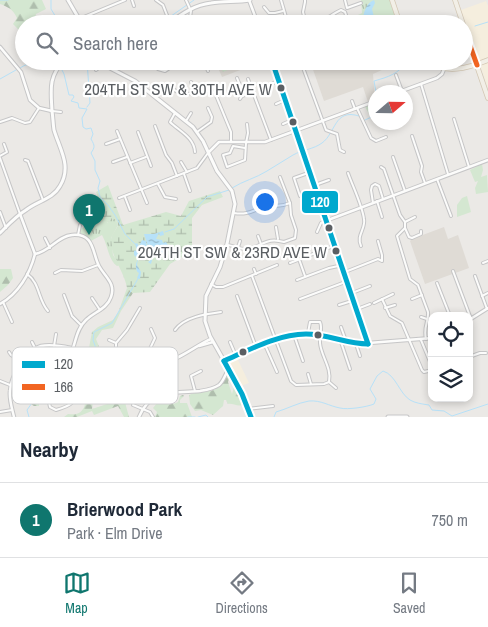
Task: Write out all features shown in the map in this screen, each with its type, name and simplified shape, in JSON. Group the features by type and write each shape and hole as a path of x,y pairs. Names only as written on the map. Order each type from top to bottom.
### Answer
{"main road":[{"path":"68,0 77,15"},
{"path":"181,15 190,9 211,1 250,0"},
{"path":"392,0 397,15"},
{"path":"454,0 460,15"},
{"path":"473,54 488,98"},
{"path":"473,66 488,60"},
{"path":"0,233 20,214 52,195 58,189 64,177 66,168 54,131 50,87 56,70"},
{"path":"114,70 130,78 186,121 197,132 217,172 234,196 234,213 227,244 220,267 206,296 205,314 207,328 212,340 229,369 251,417"},
{"path":"388,417 407,417"}],"street":[{"path":"89,15 125,0"},
{"path":"132,0 134,6"},
{"path":"156,0 163,4 166,15"},
{"path":"186,0 190,9 190,15"},
{"path":"250,0 255,15"},
{"path":"280,0 285,15"},
{"path":"303,15 305,0"},
{"path":"344,0 347,8 361,3"},
{"path":"264,7 269,13 276,14 283,11"},
{"path":"330,15 343,10 345,15"},
{"path":"0,47 15,65"},
{"path":"19,70 30,100 39,108 61,112"},
{"path":"275,70 355,300 368,344"},
{"path":"304,70 322,121 327,131 339,136 340,150 344,152"},
{"path":"413,87 437,78 444,70"},
{"path":"396,75 399,85"},
{"path":"237,78 244,95"},
{"path":"248,79 272,140"},
{"path":"269,85 278,81"},
{"path":"191,82 195,91"},
{"path":"421,84 448,174"},
{"path":"153,96 173,89 182,94 210,90 215,93 230,132 231,142"},
{"path":"240,98 253,92"},
{"path":"276,104 285,100"},
{"path":"352,101 371,138 376,141 386,137"},
{"path":"119,198 201,166 208,152 219,142 262,143 368,104"},
{"path":"0,122 12,118 25,123 30,122 39,108"},
{"path":"197,132 212,122 208,108"},
{"path":"175,113 170,122 188,137 193,144 195,152"},
{"path":"186,121 190,114"},
{"path":"454,119 469,167"},
{"path":"283,124 292,120"},
{"path":"245,148 233,146 230,153 223,155 227,167 245,160 247,124"},
{"path":"155,126 166,155 172,163 177,176"},
{"path":"117,130 147,203"},
{"path":"138,132 152,166"},
{"path":"412,136 422,166 421,172 425,183"},
{"path":"106,144 120,139"},
{"path":"4,144 7,152 0,157 35,254 17,292 2,303 12,322"},
{"path":"130,163 147,156"},
{"path":"113,162 127,157"},
{"path":"393,157 405,191"},
{"path":"25,160 28,161 43,200"},
{"path":"317,232 321,223 327,220 488,160"},
{"path":"181,162 190,191"},
{"path":"381,167 384,169 409,236 412,238 421,234 421,231"},
{"path":"311,172 294,178 300,196 317,190"},
{"path":"348,173 365,220 359,237 361,246"},
{"path":"276,227 278,239 281,242 288,242 294,238 296,230 291,215 290,203 280,177"},
{"path":"437,178 451,216"},
{"path":"315,185 329,180"},
{"path":"158,184 165,197 176,199"},
{"path":"382,217 371,190 372,186 375,184 379,186 383,199"},
{"path":"125,196 130,210"},
{"path":"321,202 335,198"},
{"path":"234,213 247,214 268,206 277,207 290,203"},
{"path":"0,212 6,228"},
{"path":"405,222 415,217"},
{"path":"78,235 80,225"},
{"path":"224,361 294,335 308,334 356,344 426,339 424,329 428,312 418,285 410,279 397,236 405,228"},
{"path":"35,254 50,248 66,236 78,235 86,238 91,244 98,265 108,279 112,290 110,300 81,325 74,347"},
{"path":"258,236 261,244"},
{"path":"45,238 50,248"},
{"path":"227,244 248,249 278,239"},
{"path":"238,248 240,241"},
{"path":"345,272 378,259 382,261 378,241"},
{"path":"290,262 336,245"},
{"path":"299,259 305,276"},
{"path":"483,263 488,261"},
{"path":"55,273 61,270 78,272 98,265"},
{"path":"212,284 218,288 235,283 276,265"},
{"path":"297,280 343,265"},
{"path":"254,269 256,274"},
{"path":"453,271 467,312"},
{"path":"27,274 34,280 48,311"},
{"path":"252,276 291,381 296,385 329,382"},
{"path":"473,318 488,309 475,276"},
{"path":"233,277 235,283"},
{"path":"300,298 348,281"},
{"path":"437,282 448,312"},
{"path":"352,293 370,286"},
{"path":"374,303 393,294"},
{"path":"482,296 488,294"},
{"path":"64,295 72,316 81,325"},
{"path":"412,299 422,295"},
{"path":"237,296 256,348"},
{"path":"92,298 100,310"},
{"path":"382,299 390,316 402,323 422,370 424,372 428,371"},
{"path":"339,305 355,300"},
{"path":"357,309 370,304"},
{"path":"386,308 395,305"},
{"path":"116,347 116,343 127,330 140,308"},
{"path":"174,330 182,323 205,314 221,312"},
{"path":"421,317 427,319"},
{"path":"308,334 310,322 319,322 322,326 320,344 331,375 329,382"},
{"path":"341,327 346,342"},
{"path":"151,329 155,338 151,347"},
{"path":"54,346 56,334"},
{"path":"294,335 303,361"},
{"path":"109,340 116,343"},
{"path":"178,358 212,340"},
{"path":"421,340 428,357"},
{"path":"32,342 34,347"},
{"path":"230,342 236,356"},
{"path":"341,342 350,369"},
{"path":"356,344 360,356"},
{"path":"38,347 44,345 64,347"},
{"path":"265,345 277,372"},
{"path":"9,352 12,356"},
{"path":"473,356 486,353"},
{"path":"178,393 211,389 219,385 229,369"},
{"path":"195,391 192,376 201,371"},
{"path":"308,374 311,385"},
{"path":"0,381 10,385"},
{"path":"12,381 10,396 14,417"},
{"path":"329,382 336,388"},
{"path":"50,404 52,409 59,409 69,404"},
{"path":"139,417 146,404"},
{"path":"133,406 150,412 153,417"},
{"path":"248,409 273,406"},
{"path":"0,412 12,410"}],"shaded area":[{"path":"486,1 488,6 488,88 473,45 473,15 463,15 461,10"},
{"path":"219,70 240,70 222,77"},
{"path":"313,70 382,70 373,74 374,85 368,85 368,102 363,87 324,101"},
{"path":"444,227 448,239 458,235 469,268 425,284 410,241"},
{"path":"237,358 249,383 241,386 228,363"}],"green space":[{"path":"0,0 42,0 46,9 36,15 16,15 8,7 0,4"},
{"path":"361,0 391,0 396,15 358,15 362,13"},
{"path":"482,164 481,177 487,175 488,192 476,194 475,188 478,181 475,182 470,170"},
{"path":"108,185 123,225 166,212 181,216 189,201 220,191 223,197 202,205 192,218 192,251 170,264 150,292 133,293 127,288 111,246 112,235 118,225 116,220 111,219 104,224 99,217 101,204 96,192"},
{"path":"467,196 471,212 457,217 457,205 462,198"},
{"path":"101,204 98,213 101,222 107,223 112,218 116,220 118,225 111,238 113,255 120,265 117,266 110,256 102,235 89,242 78,235 79,230 89,224 93,226 97,223 92,213 88,211"},
{"path":"0,269 11,269 13,278 0,292"},
{"path":"127,288 133,293 113,328 102,330 96,339 99,347 89,347 92,332 113,320 118,313"},
{"path":"229,374 228,382 232,394 234,387 236,387 244,404 240,406 228,404 224,400 223,406 213,415 201,410 195,411 190,404 189,395 215,389 221,385"},
{"path":"180,396 184,396 180,403 187,403 192,417 155,417 157,412 153,408 156,404 178,404"},
{"path":"85,404 93,404 92,409 107,404 126,404 129,417 124,417 118,406 94,415 92,411 77,417 64,417 68,414 79,413"}],"water":[{"path":"374,0 375,3 372,9 374,15 364,15 367,5"},
{"path":"163,231 164,235 160,236 159,233 156,239 162,240 163,243 166,242 168,245 162,249 165,258 161,252 153,254 161,251 161,249 150,252 144,234 154,234"},
{"path":"142,240 146,241 152,260 151,264 148,262 151,260 150,258 147,259 144,256 138,259 134,255 134,251 137,250 135,244 137,243 139,246"},
{"path":"138,259 137,265 141,272 140,279 137,278 139,273 136,263"}],"waterway":[{"path":"0,0 8,0"},
{"path":"51,0 51,9 55,15"},
{"path":"173,15 194,0"},
{"path":"475,26 488,22"},
{"path":"0,79 16,70"},
{"path":"62,70 69,95 74,97 71,101 78,103 79,108 87,109 82,118 83,127 86,129 91,128 93,134 91,139 94,146 91,153 100,181 98,188 100,197 115,215 125,234 135,244"},
{"path":"87,107 90,103 88,70"},
{"path":"375,85 374,81 399,70"},
{"path":"232,188 263,173 293,155 322,143 327,139 340,118 345,115 359,116"},
{"path":"165,232 174,229 207,197 229,190"},
{"path":"96,347 93,340 94,332 112,323 139,277"},
{"path":"274,417 276,412 309,401 317,401 343,409 374,404 376,399 370,389 377,376 383,371 391,376 406,397 416,403 429,405 432,410 444,411 452,416 488,404"},
{"path":"29,417 27,410 31,404"},
{"path":"198,417 206,415 208,417"},
{"path":"188,417 195,417"}],"transit line":[{"name":"166","path":"473,54 477,65"},
{"name":"120","path":"275,70 368,344"},
{"name":"120","path":"224,361 264,343 295,335 314,334 368,344"},
{"name":"120","path":"224,361 242,394 251,417"}],"place":[{"name":"204TH ST SW & 30TH AVE W","path":"281,88"},
{"name":"Brierwood Park","path":"89,235"},
{"name":"204TH ST SW & 23RD AVE W","path":"336,251"}]}
